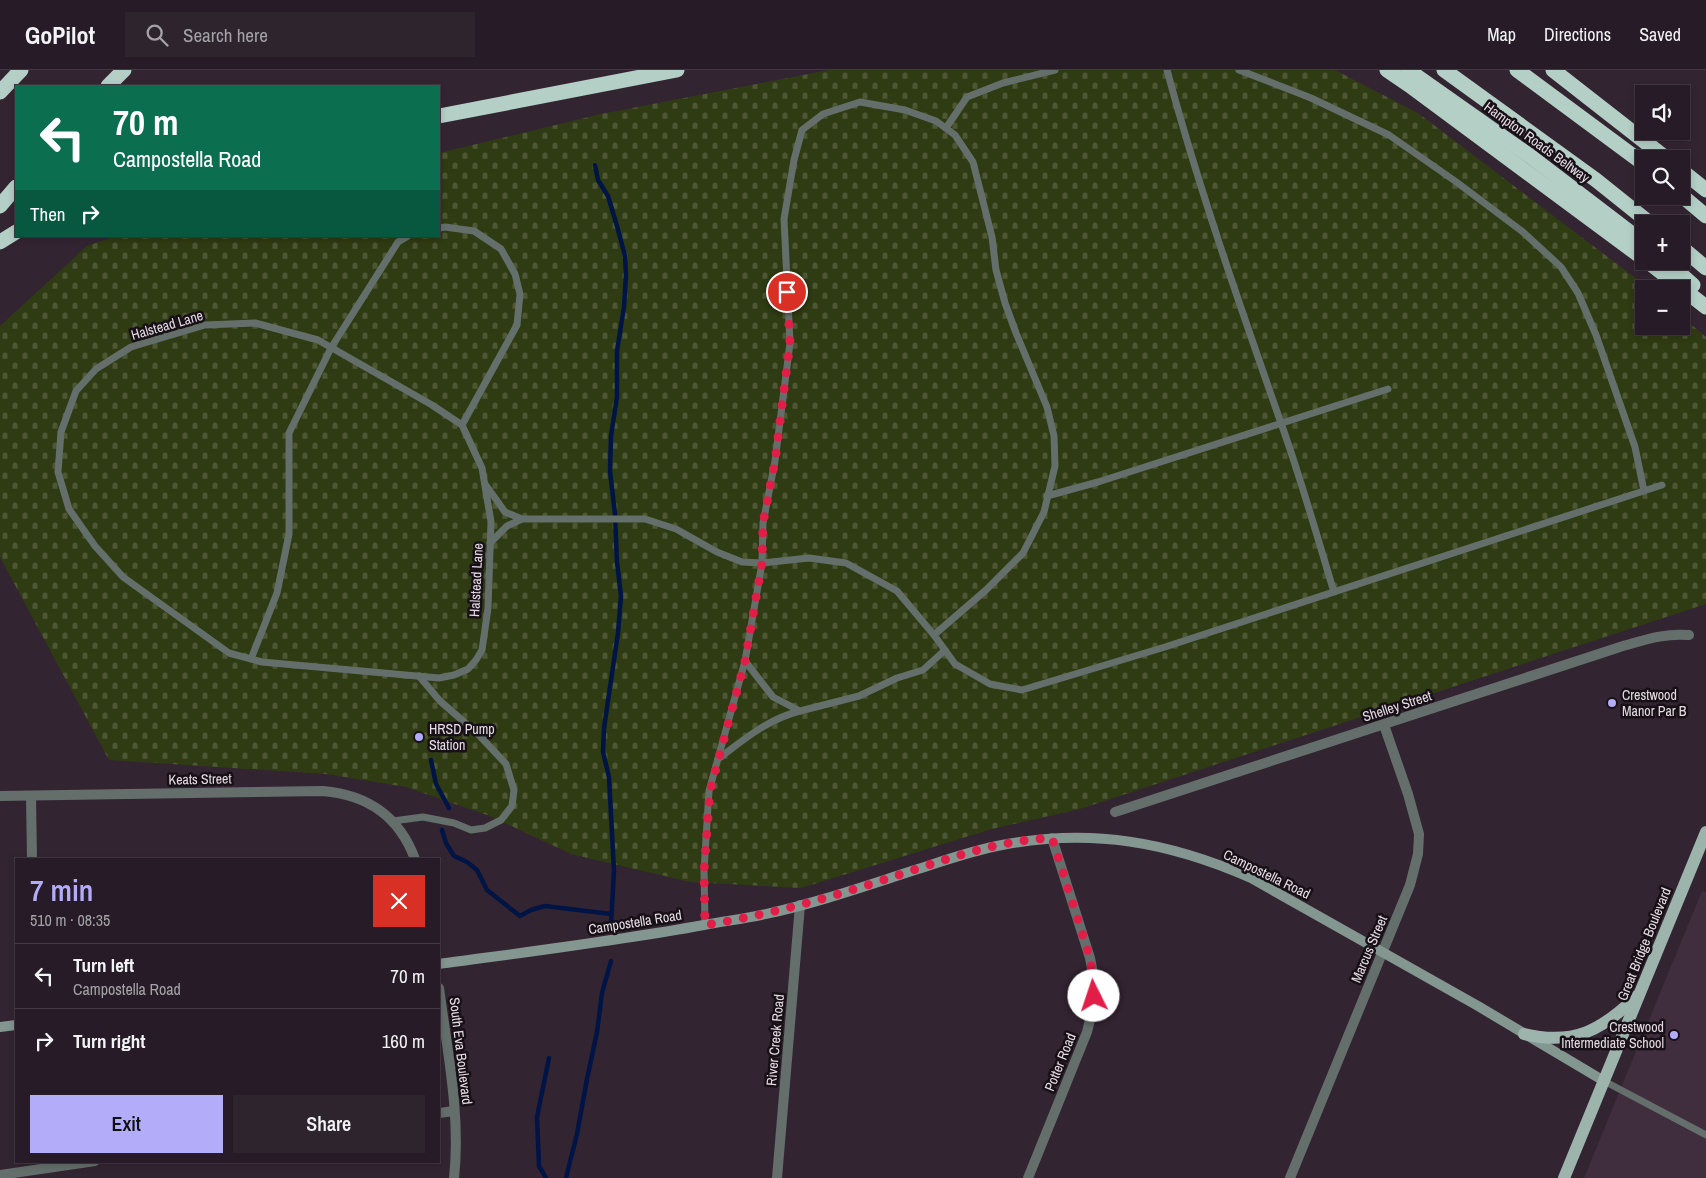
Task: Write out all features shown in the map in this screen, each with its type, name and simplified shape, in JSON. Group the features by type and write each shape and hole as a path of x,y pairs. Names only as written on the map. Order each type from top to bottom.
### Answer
{"highway":[{"path":"0,92 21,70"},
{"path":"109,85 124,70"},
{"path":"440,116 677,70"},
{"path":"1387,70 1635,252"},
{"name":"Hampton Roads Beltway","path":"1408,70 1530,156 1635,236"},
{"path":"1444,70 1639,215"},
{"path":"1517,70 1635,157"},
{"path":"1553,70 1655,150"},
{"path":"1690,177 1706,190"},
{"path":"0,206 15,189"},
{"path":"1690,203 1706,216"},
{"path":"0,242 15,233"},
{"path":"1690,255 1706,268"},
{"path":"1659,270 1706,307"},
{"path":"1676,270 1706,296"}],"main road":[{"name":"Great Bridge Boulevard","path":"1564,1178 1706,832"},
{"name":"Campostella Road","path":"440,964 586,944 744,919 857,889 950,858 1000,845 1052,838 1093,838 1128,841 1169,848 1194,855 1251,878 1383,951 1604,1082"},
{"path":"1524,1034 1558,1039 1575,1036 1596,1028 1617,1015 1640,992"},
{"path":"0,1028 15,1025"}],"street":[{"name":"Shelley Street","path":"1115,812 1659,636 1672,634 1689,635"},
{"name":"Marcus Street","path":"1290,1178 1410,885 1418,854 1419,834 1408,794 1384,725"},
{"name":"Keats Street","path":"0,796 323,791 355,796 373,805 392,821 407,840 416,858"},
{"path":"31,796 32,858"},
{"name":"Potter Road","path":"1028,1178 1087,1032 1093,1007 1094,984 1090,958 1052,838"},
{"name":"River Creek Road","path":"777,1178 800,905"},
{"name":"South Eva Boulevard","path":"440,996 458,1150 454,1178"},
{"path":"440,1113 454,1111"},
{"path":"0,1175 81,1163"}],"lane":[{"path":"946,128 967,96 1003,83 1055,70"},
{"path":"1167,70 1183,130 1308,504 1334,592"},
{"path":"1239,70 1311,98 1389,135 1455,181 1522,232 1561,267 1578,293 1596,335 1635,446 1644,491"},
{"path":"705,925 704,871 710,791 745,661 762,563 763,523 775,461 790,343 784,219 794,160 802,130 823,114 860,102 905,110 936,121 955,135 973,162 992,237 996,270 1005,303 1047,406 1054,436 1055,466 1044,512 1023,553 986,590 934,635"},
{"path":"440,228 474,231 502,249 515,274 520,294 517,325 462,425"},
{"path":"250,659 277,593 289,534 289,433 331,348 398,242 406,237"},
{"name":"Halstead Lane","path":"255,322 318,340 331,348 432,405 462,425 482,468 491,522 488,608 482,650 468,669 461,672 439,678 262,662 229,653 123,577 95,546 70,509 58,472 61,432 76,391 96,368 131,347 205,325 255,322"},
{"path":"1047,496 1098,482 1388,389"},
{"path":"485,484 505,512 522,519 645,519 676,529 716,552 742,562 762,563 810,558 846,563 897,592 934,635 955,664 990,684 1022,690 1165,647 1662,485"},
{"path":"490,543 507,526 522,519"},
{"path":"718,759 761,728 783,715 860,696 897,678 923,670 945,650"},
{"path":"745,661 773,697 800,712"},
{"path":"392,821 423,818 454,823 471,830 485,828 500,820 512,806 514,790 506,764 478,734 440,701 419,676"},
{"path":"1604,1082 1706,1135"}],"shaded area":[{"name":"Crestwood Intermediate School","path":"1702,891 1706,892 1706,1178 1584,1178"}],"green space":[{"path":"829,70 1335,70 1418,113 1638,280 1635,280 1635,335 1690,335 1690,324 1706,337 1706,604 1080,809 992,829 801,888 690,882 571,854 490,816 406,787 326,774 109,760 0,557 0,326 87,246 113,237 440,237 440,153 601,114"}],"waterway":[{"path":"595,165 598,180 608,196 617,226 625,256 626,275 624,307 617,351 617,397 611,436 610,471 621,596 618,633 604,728 603,752 609,777 614,871 611,924"},
{"path":"431,760 436,784 449,808"},
{"path":"442,830 446,843 454,856 467,862 477,870 487,890 520,916 545,906 611,914"},
{"path":"566,1178 577,1134 597,1032 602,993 611,961"},
{"path":"546,1178 539,1166 537,1117 549,1058"}],"place":[{"name":"Crestwood Manor Par B","path":"1612,703"},
{"name":"HRSD Pump Station","path":"419,737"},
{"name":"Crestwood Intermediate School","path":"1674,1035"}],"route":[{"path":"787,292 790,343 775,461 763,523 762,563 745,661 710,791 704,871 705,925 744,919 821,900 950,858 1000,845 1052,838 1090,958 1094,996"}]}
